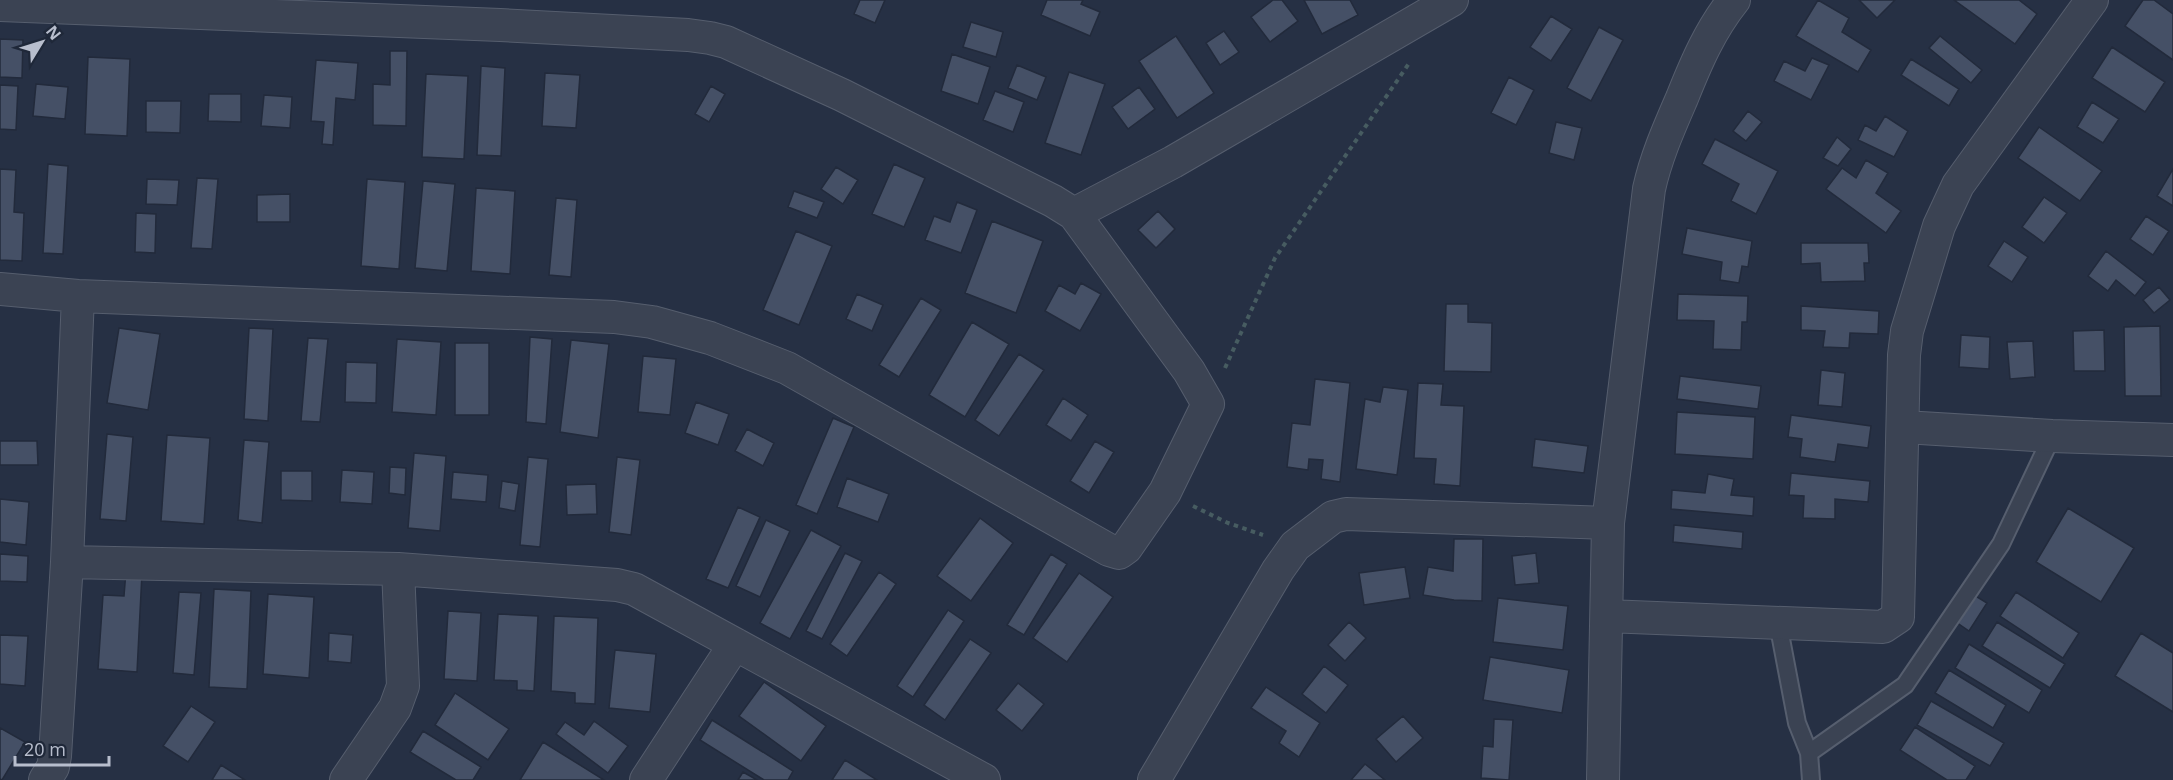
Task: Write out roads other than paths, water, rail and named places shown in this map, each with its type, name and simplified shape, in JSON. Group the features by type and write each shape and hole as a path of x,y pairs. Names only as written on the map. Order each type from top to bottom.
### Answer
{"street":[{"path":"1074,214 1173,162 1452,0"},
{"path":"1603,780 1608,523 1649,189 1658,152 1704,45 1719,19 1734,0"},
{"path":"1607,616 1883,627 1898,617 1904,355 1907,331 1939,226 1958,185 2092,0"},
{"path":"0,5 501,13 688,35 726,42 842,95 1053,201 1074,214 1190,371 1208,404 1165,492 1126,548 1119,553 787,368 710,338 652,322 614,317 78,296 0,289"},
{"path":"45,780 53,767 55,756 67,562 78,296"},
{"path":"1904,427 2052,436 2173,440"},
{"path":"1154,780 1278,570 1295,546 1340,514 1608,523"},
{"path":"67,562 398,569 617,585 634,590 735,644 971,777"},
{"path":"346,780 395,708 403,686 398,569"},
{"path":"646,780 735,644"}],"lane":[{"path":"1809,753 1905,685 2001,544 2052,436"},
{"path":"1778,623 1797,723 1809,753 1811,780"}]}
